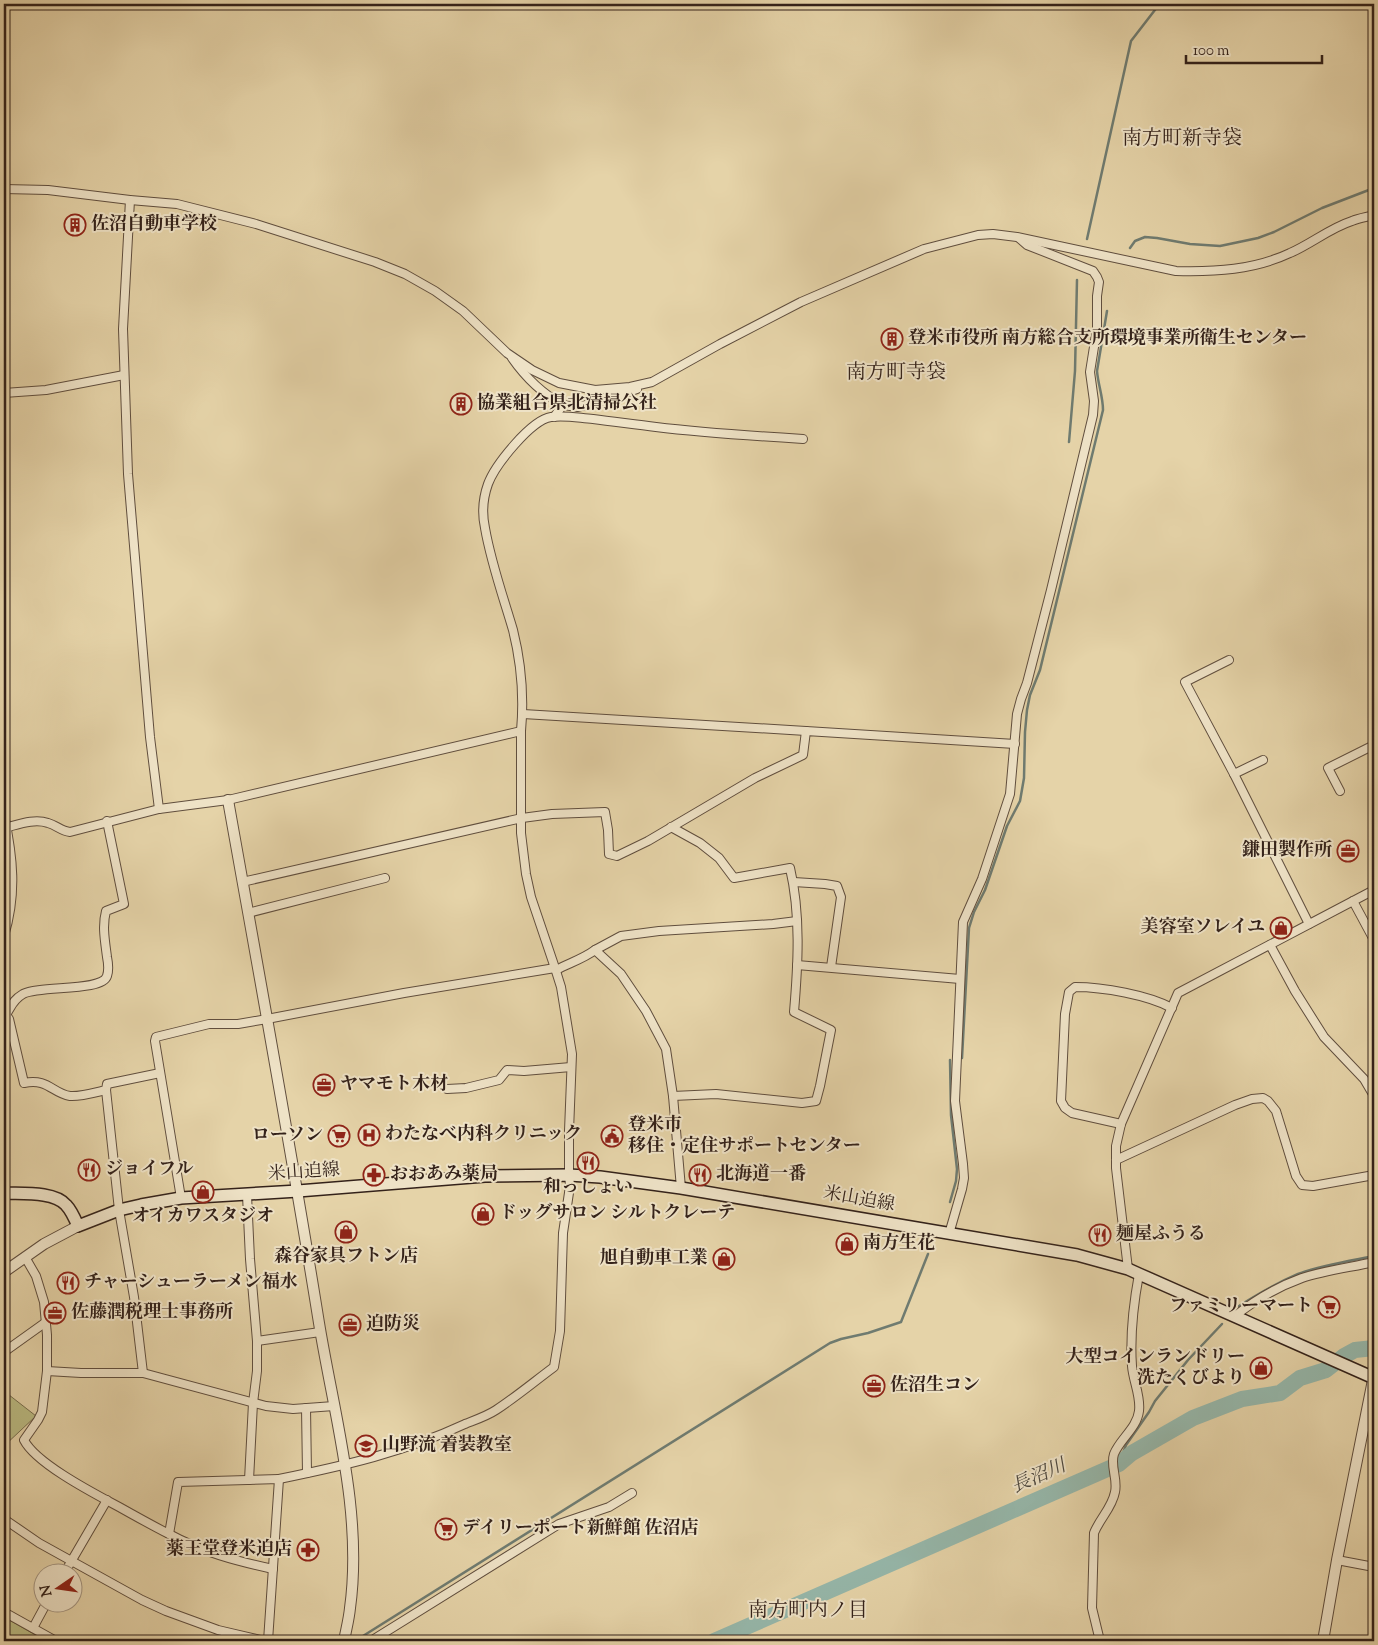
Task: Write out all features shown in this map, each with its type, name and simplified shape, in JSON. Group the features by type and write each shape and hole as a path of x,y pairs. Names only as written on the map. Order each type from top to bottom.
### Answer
{"main road":[{"name":"米山迫線","path":"78,1226 120,1210 181,1198 485,1176 569,1175 610,1178 681,1188 1077,1255 1128,1269 1374,1377"},
{"path":"4,1193 49,1195 60,1199 67,1205 78,1226"}],"street":[{"path":"4,189 48,190 177,204 256,224 375,262 405,274 435,291 463,311 508,353 532,370 559,383 595,390 630,387 652,382"},
{"path":"130,200 123,329 128,474 150,737 160,809"},
{"path":"508,353 530,381 547,396 563,405 578,407 628,393 801,302 924,249 942,244 993,234 1018,237 1176,272 1203,272 1227,270 1273,260 1291,253 1351,221 1374,215"},
{"path":"946,1233 962,1189 964,1178 955,1101 963,922 982,879 1010,794 1017,714 1051,590 1093,416 1094,401 1090,372 1096,328 1097,277 1093,271 1027,246 1018,237"},
{"path":"4,393 46,390 124,375"},
{"path":"554,417 563,405"},
{"path":"169,1534 178,1482 279,1479 353,1464 374,1456 401,1450 453,1430 495,1410 554,1367 560,1331 563,1233 570,1186 572,1054 561,988 529,889 522,848 521,731 523,714 519,662 513,632 497,580 484,527 483,505 488,483 494,471 520,438 535,424 550,417 570,416 690,431 803,439"},
{"path":"1229,660 1185,682 1234,774 1309,924"},
{"path":"523,714 1015,744"},
{"path":"5,827 40,821 70,832 160,809 228,800 521,731"},
{"path":"242,882 522,818 552,814 605,812 610,854 617,856 648,841 755,778 804,755 806,731"},
{"path":"1340,791 1328,768 1374,745"},
{"path":"1234,774 1263,760"},
{"path":"228,800 298,1191 320,1332 345,1465 353,1543 353,1575 344,1641"},
{"path":"4,815 13,869 13,888 4,936"},
{"path":"106,1090 71,1096 40,1082 24,1082 9,1019 5,1016 7,1003 24,994 96,985 107,977 108,963 104,926 106,911 124,904 107,821"},
{"path":"671,827 700,843 719,858 734,878 790,868 794,882 797,921 794,1012 831,1030 816,1101 802,1103 716,1094 673,1096"},
{"path":"248,913 385,878"},
{"path":"794,882 837,886 840,897 831,967"},
{"path":"1128,1269 1116,1146 1121,1124 1178,994 1374,890"},
{"path":"1353,901 1374,940"},
{"path":"181,1198 155,1041 156,1036 209,1024 238,1024 404,992 556,969 586,956 621,936 659,931 797,921"},
{"path":"1270,945 1295,991 1324,1037 1364,1079 1374,1096"},
{"path":"595,950 621,974 646,1011 666,1049 673,1096 681,1188"},
{"path":"797,965 960,979"},
{"path":"1121,1124 1072,1113 1065,1108 1061,1101 1065,1014 1070,992 1075,987 1089,987 1158,1000 1172,1008"},
{"path":"447,1089 466,1088 499,1080 507,1070 524,1071 571,1067"},
{"path":"143,1373 134,1297 120,1210 106,1090 107,1084 160,1073"},
{"path":"1116,1160 1235,1105 1263,1098 1276,1111 1296,1176 1302,1184 1313,1186 1374,1175"},
{"path":"247,1194 257,1341 257,1371 253,1403 249,1480"},
{"path":"4,1272 44,1244 78,1226"},
{"path":"24,1257 36,1276 44,1302 47,1371 42,1412 24,1440 26,1445 63,1475 200,1550 242,1563 273,1569"},
{"path":"1235,1316 1266,1294 1304,1278 1374,1262"},
{"path":"1100,1641 1092,1608 1094,1533 1116,1492 1113,1465 1118,1446 1134,1425 1139,1412 1131,1359 1139,1274"},
{"path":"4,1352 46,1322"},
{"path":"257,1341 320,1332"},
{"path":"47,1371 81,1374 143,1373 266,1406 293,1409 334,1406"},
{"path":"1323,1641 1337,1560 1374,1377"},
{"path":"306,1408 306,1473"},
{"path":"4,1519 39,1543 142,1600 218,1630 267,1641 279,1479"},
{"path":"371,1641 559,1524 609,1507 632,1493"},
{"path":"72,1561 107,1500"},
{"path":"1337,1560 1374,1567"},
{"path":"4,1612 56,1641"},
{"path":"33,1628 42,1612"}],"green space":[{"path":"4,1391 36,1416 4,1446"},
{"path":"4,1617 46,1641 4,1641"}],"waterway":[{"path":"1087,239 1131,41 1158,6 1163,4"},
{"path":"1130,248 1135,241 1145,237 1190,244 1220,246 1258,238 1322,208 1374,188"},
{"path":"1069,442 1075,371 1077,280"},
{"path":"962,1058 969,928 974,912 985,890 1007,826 1020,801 1024,778 1025,732 1030,695 1040,670 1103,410 1097,371 1107,311"},
{"path":"950,1060 951,1115 957,1169 956,1181 950,1202"},
{"path":"355,1641 830,1343 901,1322 928,1254"},
{"path":"1239,1306 1298,1274 1374,1256"},
{"path":"1119,1464 1126,1445 1155,1401 1188,1360 1222,1324"},
{"name":"長沼川","path":"714,1641 1119,1464 1132,1453 1193,1418 1242,1399 1280,1393 1300,1378 1326,1370 1355,1350 1374,1348"}],"place":[{"name":"佐沼自動車学校","path":"75,225"},
{"name":"登米市役所 南方総合支所環境事業所衛生センター","path":"892,339"},
{"name":"協業組合県北清掃公社","path":"461,404"},
{"name":"鎌田製作所","path":"1348,851"},
{"name":"美容室ソレイユ","path":"1281,928"},
{"name":"ヤマモト木材","path":"324,1085"},
{"name":"わたなべ内科クリニック","path":"369,1135"},
{"name":"ローソン","path":"339,1136"},
{"name":"登米市 移住・定住サポートセンター","path":"612,1136"},
{"name":"和っしょい","path":"588,1163"},
{"name":"ジョイフル","path":"89,1170"},
{"name":"おおあみ薬局","path":"374,1175"},
{"name":"北海道一番","path":"700,1175"},
{"name":"オイカワスタジオ","path":"203,1192"},
{"name":"ドッグサロン シルトクレーテ","path":"483,1214"},
{"name":"森谷家具フトン店","path":"346,1232"},
{"name":"麺屋ふうる","path":"1100,1235"},
{"name":"南方生花","path":"847,1244"},
{"name":"旭自動車工業","path":"724,1259"},
{"name":"チャーシューラーメン福水","path":"68,1283"},
{"name":"ファミリーマート","path":"1329,1307"},
{"name":"佐藤潤税理士事務所","path":"55,1313"},
{"name":"迫防災","path":"350,1325"},
{"name":"大型コインランドリー 洗たくびより","path":"1261,1368"},
{"name":"佐沼生コン","path":"874,1386"},
{"name":"山野流 着装教室","path":"366,1446"},
{"name":"デイリーポート新鮮館 佐沼店","path":"446,1529"},
{"name":"薬王堂登米迫店","path":"308,1550"}],"district":[{"name":"南方町新寺袋","path":"1182,139"},
{"name":"南方町寺袋","path":"896,373"},
{"name":"南方町内ノ目","path":"808,1611"}]}
